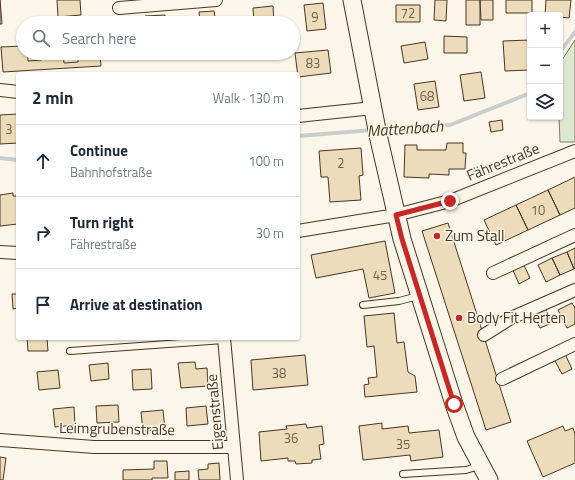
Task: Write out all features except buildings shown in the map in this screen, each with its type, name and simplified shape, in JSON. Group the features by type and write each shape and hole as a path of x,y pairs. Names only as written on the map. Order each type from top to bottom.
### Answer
{"street":[{"path":"119,8 216,0"},
{"path":"352,0 378,135 402,239 454,404 466,437 489,480"},
{"path":"0,90 16,92"},
{"path":"300,116 374,113"},
{"name":"Fährestraße","path":"300,231 396,215 450,201 575,151"},
{"path":"492,273 575,235"},
{"path":"0,252 16,253"},
{"path":"484,335 511,318 575,290"},
{"name":"Eigenstraße","path":"224,340 237,480"},
{"path":"502,379 575,344"},
{"name":"Leimgrubenstraße","path":"0,440 94,447 234,447"}],"lane":[{"path":"363,305 399,301 419,295"},
{"name":"Eigenstraße","path":"70,351 211,340"},
{"path":"403,474 466,470 480,465"}],"green space":[{"path":"575,40 575,142 560,142 559,120 563,120 563,58"}],"waterway":[{"name":"Mattenbach","path":"563,48 575,32"},
{"name":"Mattenbach","path":"380,130 450,125 527,94"},
{"name":"Mattenbach","path":"300,136 373,130"},
{"name":"Mattenbach","path":"0,158 16,160"}],"place":[{"name":"Zum Stall","path":"437,236"},
{"name":"Body Fit Herten","path":"459,318"}],"route":[{"path":"450,201 396,215 402,239 454,404"}]}
